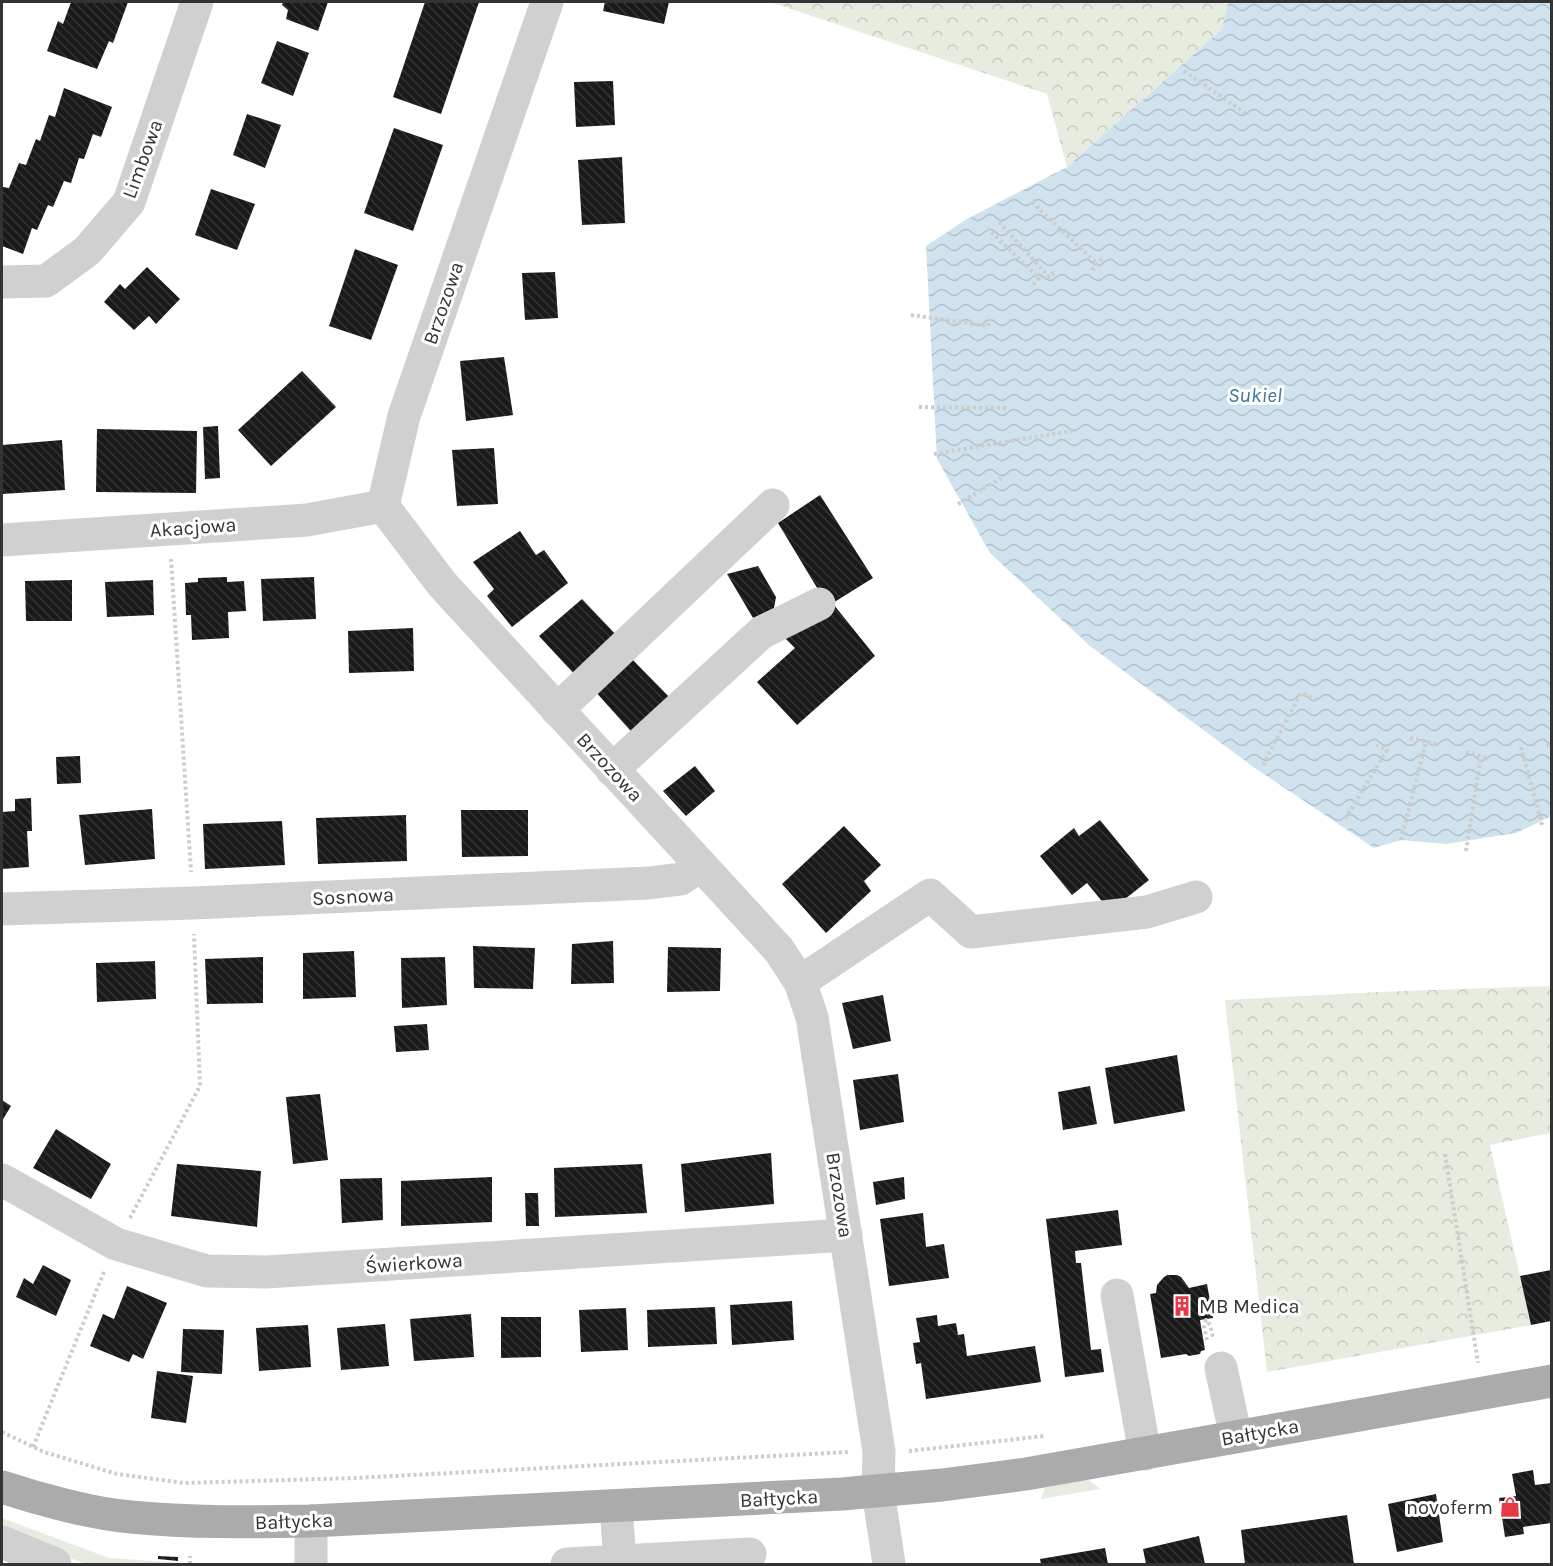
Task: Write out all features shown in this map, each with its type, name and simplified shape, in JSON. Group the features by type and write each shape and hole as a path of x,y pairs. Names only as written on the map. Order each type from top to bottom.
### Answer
{"main road":[{"name":"Bałtycka","path":"2,1487 74,1506 129,1517 233,1523 616,1507 878,1491 973,1481 1145,1454 1551,1381"}],"street":[{"name":"Limbowa","path":"2,282 46,280 87,251 129,202 197,2"},
{"name":"Brzozowa","path":"547,2 404,416 383,506 442,584 779,950 800,982 812,1017 846,1235 879,1452 878,1491 889,1564"},
{"path":"557,710 773,505"},
{"name":"Akacjowa","path":"2,540 307,520 383,506"},
{"path":"612,770 761,633 819,604"},
{"name":"Sosnowa","path":"2,909 205,903 650,883 681,879 700,865"},
{"path":"800,982 930,895 971,932 1147,912 1196,897"},
{"name":"Świerkowa","path":"2,1180 116,1244 207,1271 266,1272 846,1235"},
{"path":"1118,1295 1145,1454"},
{"path":"1221,1368 1236,1437"},
{"path":"616,1507 620,1561"},
{"path":"311,1521 311,1564"},
{"path":"2,1542 56,1564"},
{"path":"567,1564 750,1554"}],"path":[{"path":"1184,71 1248,114"},
{"path":"1032,202 1097,264"},
{"path":"999,222 1049,277 1056,271"},
{"path":"987,228 1039,278 1030,287"},
{"path":"1092,270 1103,258"},
{"path":"911,315 988,326 990,319"},
{"path":"919,407 1008,408"},
{"path":"934,454 1077,430"},
{"path":"958,504 1001,478"},
{"path":"170,552 191,877"},
{"path":"1263,765 1301,693 1317,700"},
{"path":"1410,738 1439,745"},
{"path":"1401,840 1426,742"},
{"path":"1345,819 1387,750 1376,745"},
{"path":"1521,747 1542,825"},
{"path":"1466,752 1487,758"},
{"path":"1466,851 1481,757"},
{"path":"124,1228 200,1086 194,929"},
{"path":"1445,1154 1478,1367"},
{"path":"33,1447 106,1268"},
{"path":"1204,1326 1206,1320 1211,1330"},
{"path":"2,1432 33,1447 117,1474 184,1483 356,1478 855,1451 908,1451 1052,1435"},
{"path":"190,1556 190,1564"}],"green space":[{"path":"770,2 1228,2 1222,29 1067,167 1047,94"},
{"path":"1551,986 1551,1133 1490,1145 1531,1325 1267,1372 1225,1000"},
{"path":"1086,1478 1100,1489 1041,1499 1045,1488"},
{"path":"2,1518 109,1558 196,1564 83,1563 2,1532"}],"water":[{"name":"Sukiel","path":"1228,2 1551,2 1552,816 1516,833 1446,844 1401,840 1374,848 1252,766 1090,646 990,553 937,459 926,246 967,219 1067,167 1222,29"}],"building":[{"path":"71,2 128,2 113,43 109,41 97,69 47,51 58,21 63,24"},
{"path":"283,2 328,2 318,31 286,19 288,10 282,5"},
{"path":"425,2 479,2 441,114 393,97"},
{"path":"605,2 669,2 664,24 603,11"},
{"path":"277,41 309,53 293,96 261,83"},
{"path":"613,81 615,125 576,127 574,82"},
{"path":"64,88 112,107 101,137 93,134 84,159 79,158 71,183 64,181 53,207 48,205 37,230 32,228 23,254 2,246 2,191 3,187 9,188 19,163 26,165 36,139 40,141 49,115 55,117"},
{"path":"247,114 281,125 265,168 233,155"},
{"path":"394,128 443,145 413,231 364,213"},
{"path":"622,157 625,223 582,225 578,160"},
{"path":"211,189 255,204 237,250 195,235"},
{"path":"355,249 398,265 371,340 329,326"},
{"path":"147,267 180,299 156,324 149,316 134,330 104,302 120,284 125,289"},
{"path":"555,272 558,318 525,320 522,273"},
{"path":"504,357 513,415 466,421 460,361"},
{"path":"302,371 336,407 271,466 238,430"},
{"path":"218,426 220,478 205,479 203,427"},
{"path":"97,429 197,431 196,493 96,492"},
{"path":"62,440 65,490 2,494 2,445"},
{"path":"494,448 498,504 457,506 452,450"},
{"path":"820,495 873,578 828,606 778,523"},
{"path":"520,531 536,555 544,550 568,583 512,627 487,596 494,589 473,562"},
{"path":"758,566 776,597 774,608 753,618 727,574"},
{"path":"227,577 227,582 244,581 246,611 228,612 229,638 192,640 191,615 186,615 185,583 198,582 198,578"},
{"path":"314,577 316,619 263,621 261,579"},
{"path":"72,580 72,621 26,621 25,581"},
{"path":"153,580 154,615 107,617 105,582"},
{"path":"582,599 620,639 577,677 539,636"},
{"path":"834,605 875,656 797,725 757,682 795,648 782,635"},
{"path":"413,628 414,671 349,673 348,631"},
{"path":"631,658 676,704 637,738 594,690"},
{"path":"80,756 81,783 57,784 56,757"},
{"path":"695,766 715,791 686,816 663,791"},
{"path":"31,798 32,831 27,831 29,867 2,869 2,812 15,811 15,799"},
{"path":"152,809 155,859 85,865 79,815"},
{"path":"461,810 528,810 528,856 462,857"},
{"path":"406,815 407,861 318,864 316,818"},
{"path":"1100,820 1149,880 1110,911 1087,883 1072,895 1040,856 1074,828 1079,836"},
{"path":"282,821 285,865 205,869 203,824"},
{"path":"844,826 881,865 864,881 871,891 826,933 782,884"},
{"path":"613,941 614,983 571,984 572,944"},
{"path":"473,946 535,948 533,989 474,988"},
{"path":"668,947 721,948 720,991 667,992"},
{"path":"354,951 356,997 303,999 303,953"},
{"path":"263,957 263,1003 207,1004 205,959"},
{"path":"445,957 447,1005 402,1008 401,958"},
{"path":"155,961 156,999 97,1002 96,963"},
{"path":"883,995 891,1041 853,1049 842,1003"},
{"path":"427,1024 429,1050 396,1052 394,1026"},
{"path":"1177,1055 1185,1111 1114,1124 1105,1068"},
{"path":"898,1074 904,1122 860,1130 853,1080"},
{"path":"1090,1086 1097,1124 1063,1130 1058,1092"},
{"path":"320,1094 328,1160 293,1164 286,1097"},
{"path":"2,1100 11,1106 2,1121"},
{"path":"56,1129 111,1164 91,1199 33,1168"},
{"path":"771,1153 774,1204 685,1212 681,1164"},
{"path":"177,1164 261,1171 257,1227 171,1216"},
{"path":"642,1164 647,1213 555,1217 554,1168"},
{"path":"492,1177 492,1222 401,1226 401,1181"},
{"path":"904,1177 905,1199 876,1205 873,1182"},
{"path":"382,1178 383,1220 342,1223 340,1179"},
{"path":"525,1193 538,1193 539,1226 526,1226"},
{"path":"1118,1210 1122,1245 1075,1251 1076,1263 1081,1263 1091,1350 1101,1349 1104,1372 1065,1377 1046,1219"},
{"path":"923,1213 926,1247 944,1244 949,1278 889,1286 880,1219"},
{"path":"43,1265 71,1280 56,1316 16,1297 24,1278 33,1284"},
{"path":"1551,1270 1551,1321 1531,1325 1520,1276"},
{"name":"MB Medica","path":"1167,1275 1181,1277 1189,1288 1207,1284 1213,1318 1200,1320 1205,1350 1200,1354 1161,1358 1150,1294 1156,1293 1157,1285"},
{"path":"127,1286 167,1303 143,1359 133,1354 129,1362 90,1346 103,1314 114,1319"},
{"path":"792,1301 794,1340 732,1345 730,1305"},
{"path":"715,1307 717,1344 648,1347 647,1310"},
{"path":"626,1308 628,1350 581,1352 579,1310"},
{"path":"471,1314 474,1357 414,1361 410,1319"},
{"path":"937,1315 938,1326 956,1323 958,1335 964,1334 967,1356 1035,1346 1041,1382 926,1399 921,1363 916,1364 913,1343 920,1342 916,1318"},
{"path":"501,1317 541,1317 541,1357 501,1358"},
{"path":"385,1324 389,1366 341,1370 337,1328"},
{"path":"308,1325 311,1367 259,1371 256,1328"},
{"path":"183,1329 224,1330 222,1374 181,1372"},
{"path":"157,1371 193,1376 186,1423 151,1418"},
{"path":"1533,1470 1535,1485 1551,1483 1551,1523 1523,1527 1524,1534 1505,1537 1499,1498 1516,1496 1512,1474"},
{"path":"1436,1494 1443,1542 1397,1552 1388,1504"},
{"path":"1347,1515 1354,1564 1245,1564 1241,1530"},
{"path":"1199,1536 1205,1564 1146,1564 1143,1549"},
{"path":"1105,1548 1108,1564 1041,1564 1040,1559"},
{"path":"158,1556 178,1557 178,1561 158,1559"}],"place":[{"name":"MB Medica","path":"1182,1306"},
{"name":"novoferm","path":"1510,1507"}]}
